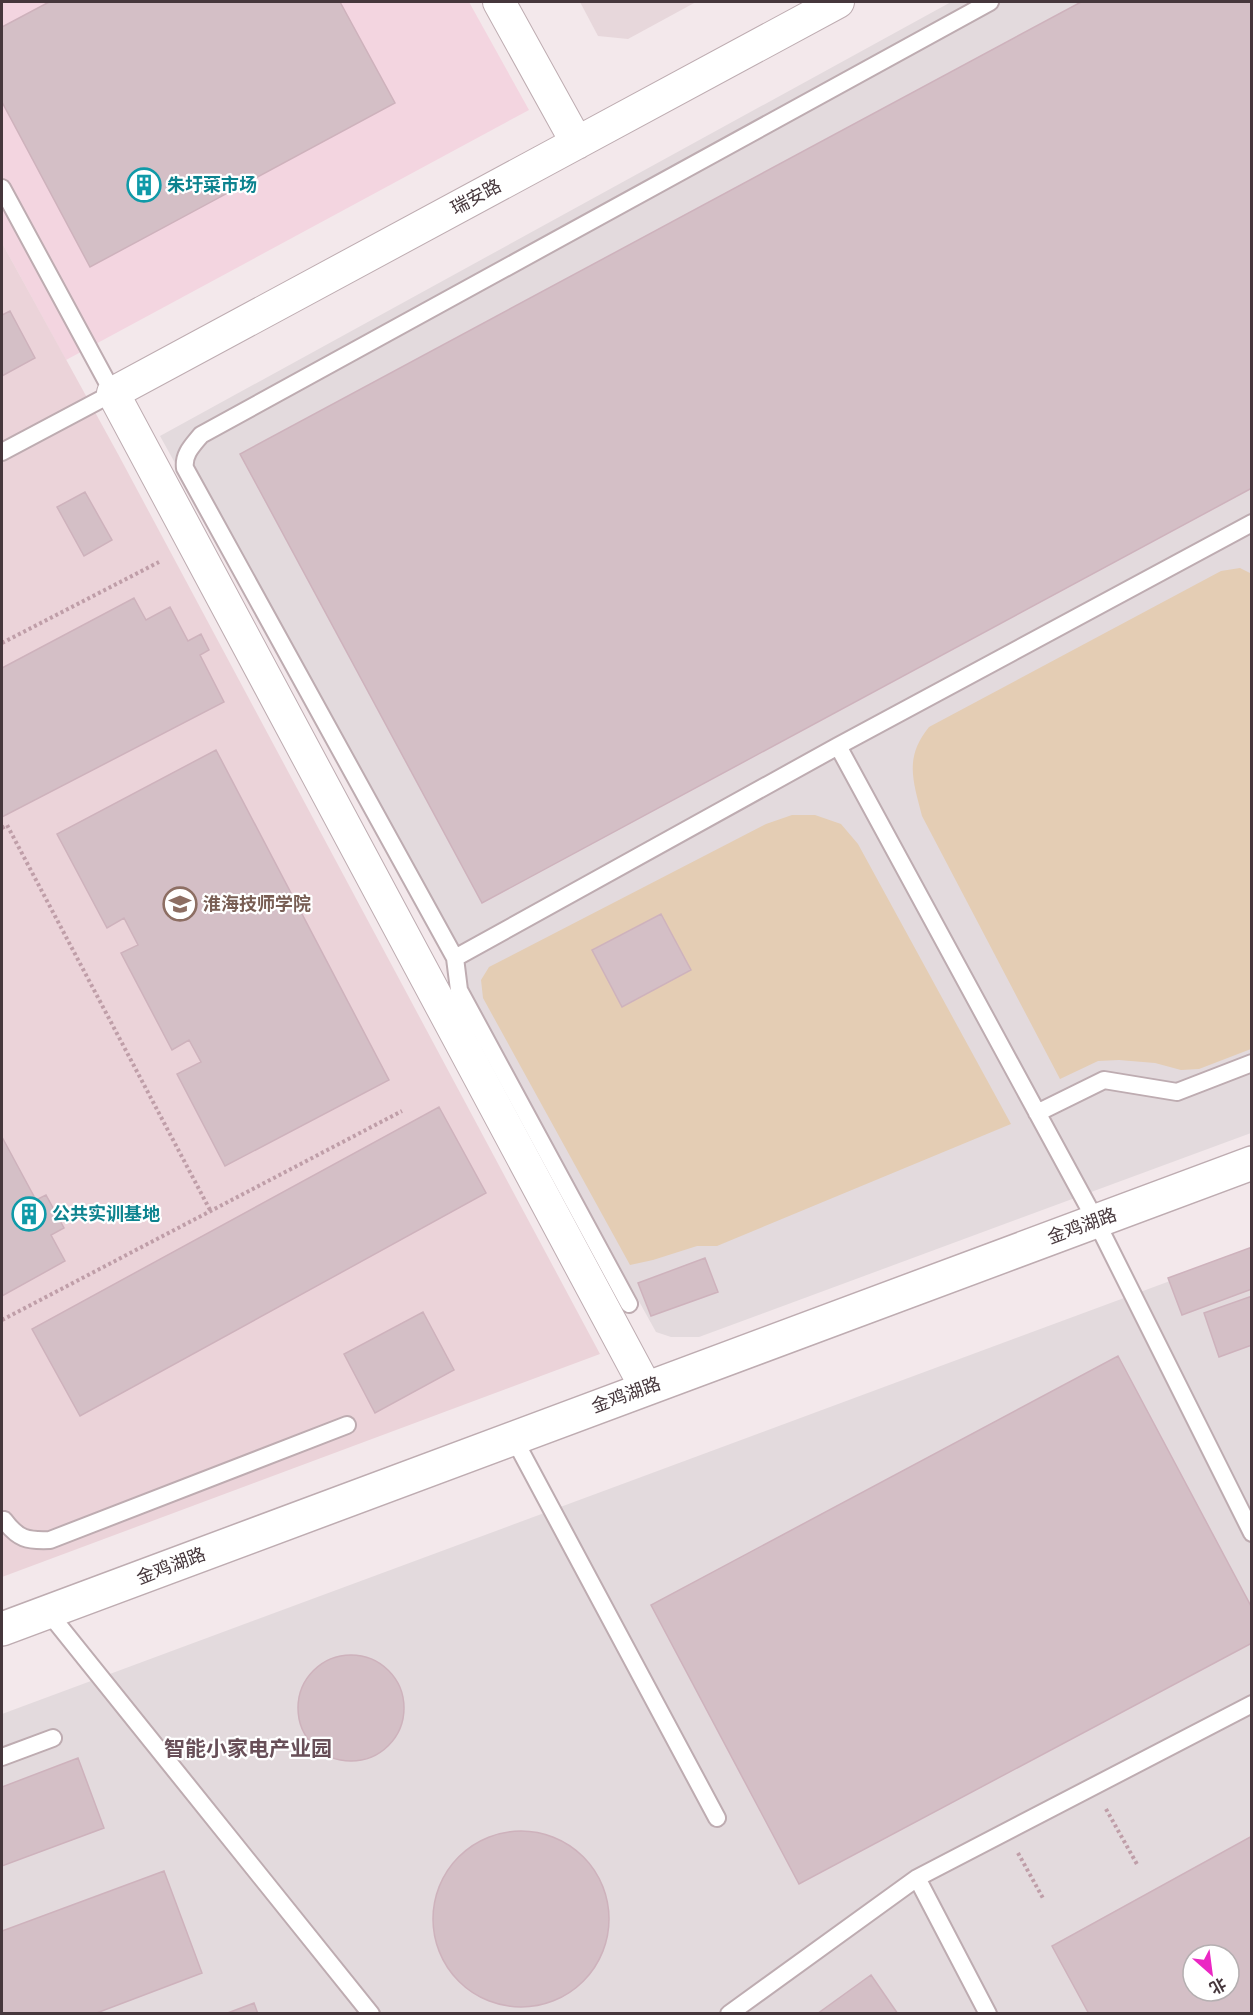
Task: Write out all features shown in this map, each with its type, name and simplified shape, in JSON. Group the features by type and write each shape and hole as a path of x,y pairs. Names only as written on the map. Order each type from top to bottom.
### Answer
{"street":[{"path":"500,2 577,143"},
{"name":"瑞安路","path":"113,393 838,2"},
{"path":"113,393 646,1388"},
{"name":"金鸡湖路","path":"2,1629 1251,1163"}],"lane":[{"path":"629,1304 459,990 455,958 185,468 184,461 188,451 201,435 990,2"},
{"path":"2,188 113,393 2,452"},
{"path":"455,958 838,746 1251,524"},
{"path":"838,746 1096,1221 1251,1533"},
{"path":"1037,1113 1104,1080 1177,1092 1251,1063"},
{"path":"2,1519 13,1532 30,1541 50,1540 346,1425"},
{"path":"513,1437 717,1818"},
{"path":"48,1612 370,2013"},
{"path":"729,2013 917,1878 1251,1704"},
{"path":"2,1757 53,1738"},
{"path":"917,1878 988,2013"}],"path":[{"path":"2,643 159,562"},
{"path":"2,828 7,825 210,1210"},
{"path":"2,1320 402,1111"},
{"path":"1093,1786 1138,1866"},
{"path":"1006,1832 1044,1900"}],"shaded area":[{"name":"朱圩菜市场","path":"2,2 469,2 529,110 66,360 2,243"},
{"path":"580,2 696,2 628,39 598,36"},
{"path":"951,2 1251,2 1251,1133 699,1337 671,1337 656,1332 160,436"},
{"name":"淮海技师学院","path":"2,243 118,454 600,1354 2,1577"},
{"path":"1240,568 1252,574 1251,1049 1199,1069 1181,1070 1155,1063 1119,1060 1098,1061 1060,1079 922,816 913,770 916,749 929,727 1221,571"},
{"path":"792,815 815,815 841,824 858,844 1011,1124 717,1246 697,1246 630,1265 483,998 481,980 489,967 766,824"},
{"path":"1251,1251 1251,2013 2,2014 2,1714"}],"building":[{"name":"朱圩菜市场","path":"49,2 340,2 395,103 90,267 2,102 2,27"},
{"path":"1081,2 1252,2 1252,488 482,903 240,454"},
{"path":"10,311 35,358 2,376 2,315"},
{"path":"85,492 112,540 84,556 57,507"},
{"path":"134,598 146,620 170,607 188,641 201,634 209,650 200,655 224,702 2,817 2,668"},
{"path":"216,750 389,1080 225,1166 177,1074 201,1062 189,1040 172,1050 121,953 138,945 124,918 107,928 57,834"},
{"path":"661,914 691,970 622,1007 592,950"},
{"path":"439,1107 486,1193 80,1416 32,1329"},
{"name":"公共实训基地","path":"2,1137 36,1200 46,1195 64,1228 51,1235 65,1261 2,1296"},
{"path":"1252,1247 1252,1289 1182,1315 1168,1278"},
{"path":"705,1258 718,1292 651,1316 638,1283"},
{"path":"1252,1296 1252,1345 1219,1357 1204,1313"},
{"path":"423,1312 454,1370 375,1413 344,1354"},
{"path":"1118,1356 1252,1608 1252,1643 799,1884 651,1605"},
{"path":"351,1655 371,1659 389,1670 400,1688 404,1708 400,1728 389,1746 371,1757 351,1761 331,1757 313,1746 302,1728 298,1708 302,1688 313,1670 331,1659"},
{"path":"78,1758 104,1828 2,1866 2,1787"},
{"path":"521,1831 538,1832 555,1837 584,1856 603,1885 608,1902 608,1936 603,1953 584,1982 555,2001 538,2006 521,2007 504,2006 487,2001 458,1982 439,1953 434,1936 433,1919 434,1902 439,1885 458,1856 487,1837 504,1832"},
{"path":"1252,1836 1252,2014 1089,2014 1052,1946"},
{"path":"164,1871 202,1973 94,2014 2,2014 2,1931"},
{"path":"871,1975 898,2014 817,2014"},
{"path":"254,2003 258,2014 225,2014"}],"place":[{"name":"朱圩菜市场","path":"144,185"},
{"name":"淮海技师学院","path":"180,904"},
{"name":"公共实训基地","path":"29,1214"}],"district":[{"name":"智能小家电产业园","path":"248,1749"}]}
